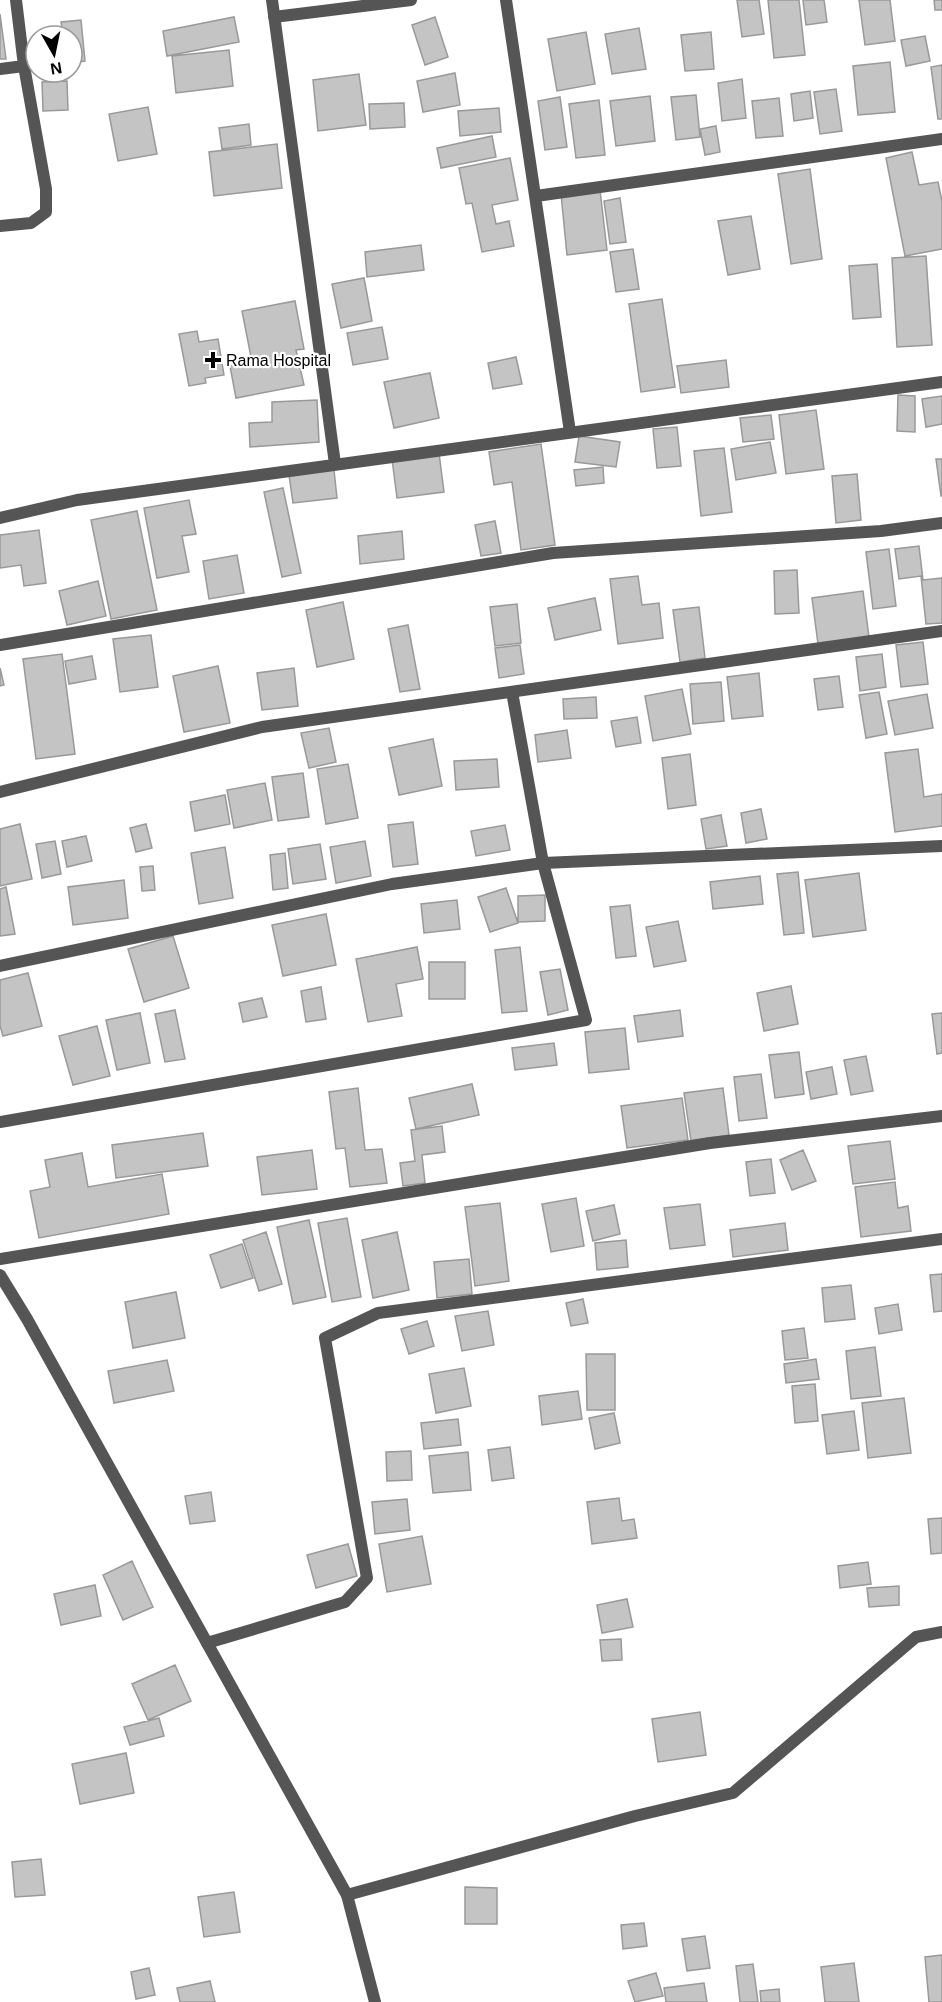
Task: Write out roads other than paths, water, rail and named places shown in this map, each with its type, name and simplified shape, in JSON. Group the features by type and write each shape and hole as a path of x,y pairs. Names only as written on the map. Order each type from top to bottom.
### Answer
{"street":[{"path":"0,69 24,66 16,0"},
{"path":"272,0 335,464"},
{"path":"274,17 411,0"},
{"path":"506,0 570,432"},
{"path":"0,226 31,223 46,212 46,189 27,84"},
{"path":"536,196 942,139"},
{"path":"0,518 77,500 942,382"},
{"path":"0,645 553,553 881,531 942,523"},
{"path":"0,792 262,727 942,631"},
{"path":"0,1122 586,1020 543,863 512,692"},
{"path":"0,966 392,884 543,863 942,846"},
{"path":"0,1259 710,1143 942,1116"},
{"path":"207,1643 345,1602 367,1578 325,1338 378,1313 942,1239"},
{"path":"0,1275 347,1895 375,2002"},
{"path":"347,1895 635,1816 733,1793 916,1637 942,1632"}],"place":[{"name":"Rama Hospital","path":"213,360"}]}
